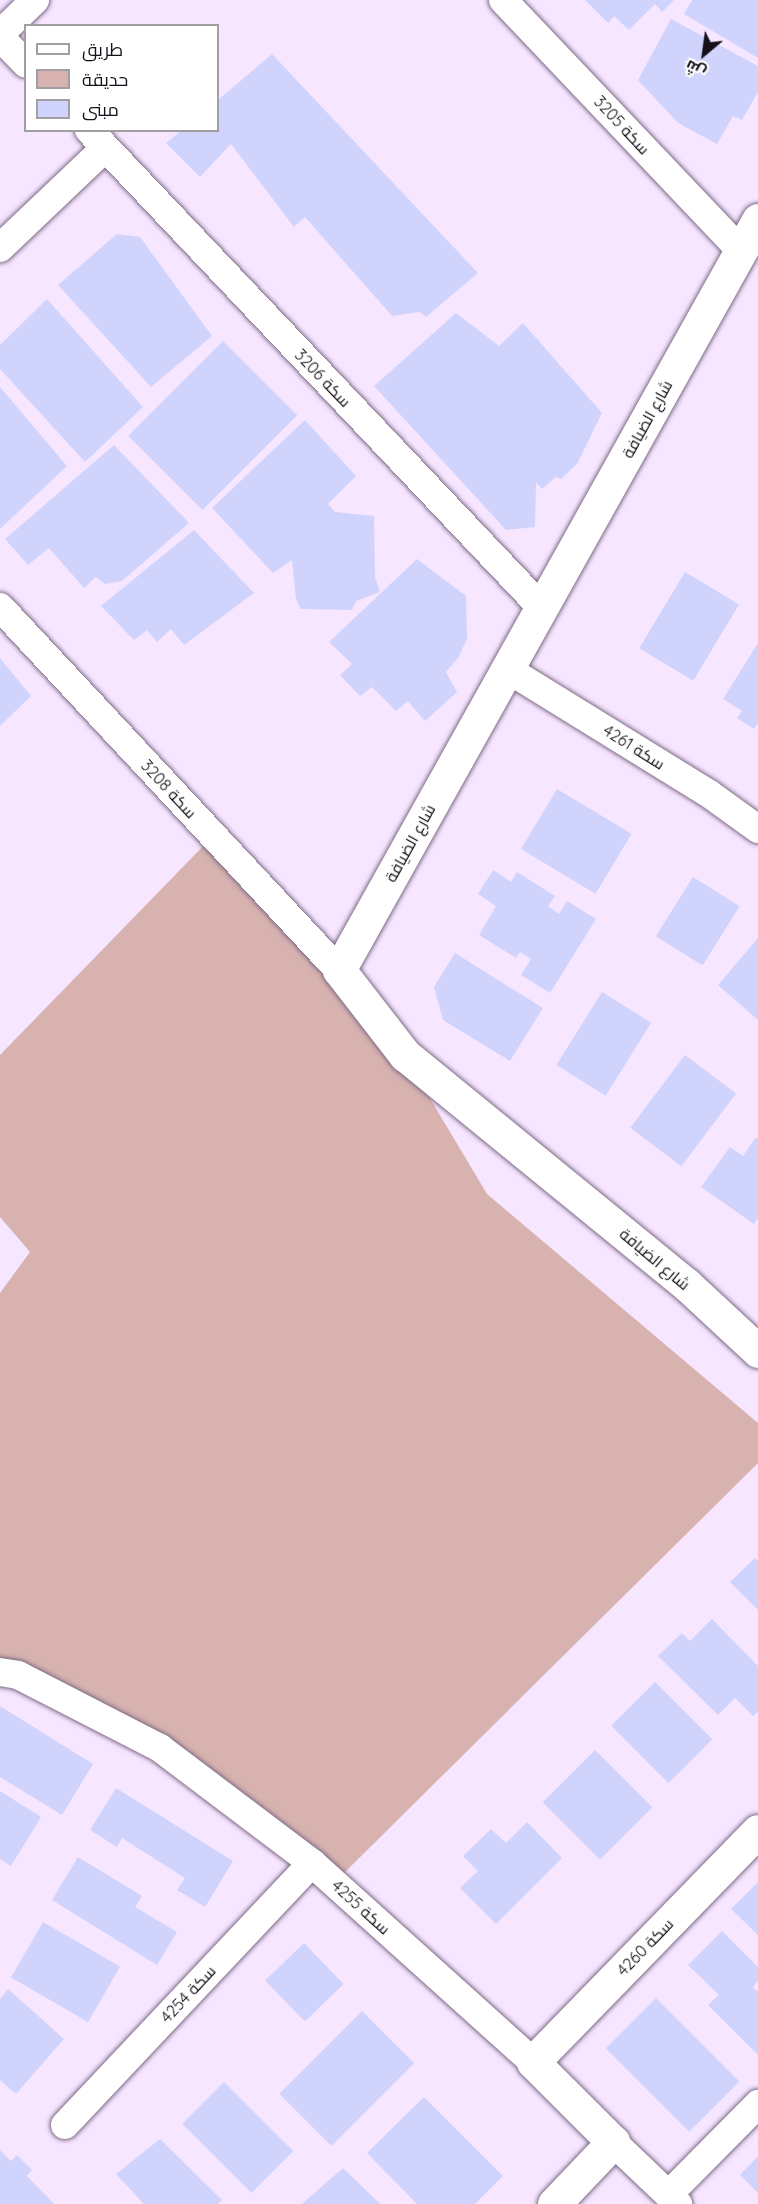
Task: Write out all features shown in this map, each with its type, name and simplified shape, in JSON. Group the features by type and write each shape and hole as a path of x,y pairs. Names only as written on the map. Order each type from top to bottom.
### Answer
{"street":[{"path":"24,62 0,36 35,0"},
{"name":"سكة 3205","path":"503,0 741,251"},
{"name":"سكة 3206","path":"0,248 97,139 542,608"},
{"name":"شارع الضيافة","path":"758,220 339,970 405,1054 687,1285 758,1351"},
{"name":"سكة 3208","path":"0,607 339,970"},
{"name":"سكة 4261","path":"507,669 708,793 758,829"},
{"name":"سكة 4255","path":"0,1672 18,1675 160,1748 312,1863 533,2062 674,2199"},
{"name":"سكة 4260","path":"533,2062 758,1831"},
{"name":"سكة 4254","path":"65,2125 312,1863"},
{"path":"674,2199 758,2104"},
{"path":"554,2204 613,2142"}],"green space":[{"path":"212,837 404,1055 487,1194 758,1423 758,1463 340,1877 160,1747 0,1670 0,1293 30,1252 0,1217 0,1055"}],"building":[{"path":"585,0 674,0 662,12 655,4 629,30 614,16 608,23"},
{"path":"692,0 758,0 758,58 684,14"},
{"path":"671,19 758,66 758,92 742,120 733,116 717,144 678,123 638,80"},
{"path":"272,54 478,273 426,317 420,312 392,316 305,217 294,227 231,144 200,177 166,143 180,132 219,132 219,99"},
{"path":"117,234 140,237 212,336 151,387 58,285"},
{"path":"47,299 143,407 85,462 0,369 0,345"},
{"path":"456,313 499,346 523,323 602,413 577,464 561,479 556,477 542,489 536,482 535,527 506,530 374,386"},
{"path":"223,341 297,415 202,510 128,436"},
{"path":"0,387 67,466 0,529"},
{"path":"305,420 356,476 328,504 335,512 374,516 375,577 380,592 356,601 352,610 301,609 296,599 292,560 273,573 212,508"},
{"path":"114,445 189,523 122,581 105,584 96,577 84,588 49,548 28,565 5,539"},
{"path":"194,530 254,593 184,645 171,629 157,642 147,630 134,640 101,606"},
{"path":"417,559 466,596 467,639 458,658 446,672 457,692 425,721 408,701 396,711 372,687 360,696 340,675 352,664 329,642"},
{"path":"685,572 739,604 693,681 639,648"},
{"path":"758,643 758,723 754,729 737,718 742,711 723,699"},
{"path":"0,658 31,696 0,726"},
{"path":"557,789 632,834 596,894 521,849"},
{"path":"493,870 511,882 517,872 555,896 548,906 559,914 567,901 596,919 550,993 521,975 531,959 520,952 516,958 479,935 496,906 478,894"},
{"path":"693,877 740,906 703,966 656,936"},
{"path":"758,938 758,1020 718,985"},
{"path":"455,953 543,1008 510,1061 443,1020 434,987"},
{"path":"602,992 651,1023 606,1096 556,1065"},
{"path":"685,1055 736,1094 681,1166 630,1128"},
{"path":"756,1137 758,1139 758,1218 754,1224 701,1187 730,1147 743,1156"},
{"path":"755,1558 758,1561 758,1610 730,1582"},
{"path":"712,1619 758,1666 758,1712 753,1716 735,1698 718,1715 658,1656 682,1633 690,1641"},
{"path":"655,1682 712,1739 668,1783 611,1726"},
{"path":"0,1706 93,1764 62,1815 0,1777"},
{"path":"595,1750 652,1807 600,1860 543,1802"},
{"path":"116,1788 233,1861 205,1907 177,1890 185,1878 122,1838 117,1847 90,1830"},
{"path":"0,1791 41,1817 11,1866 0,1859"},
{"path":"527,1822 562,1858 496,1924 460,1888 478,1871 463,1856 491,1829 506,1843"},
{"path":"78,1857 142,1896 135,1907 177,1932 157,1965 52,1900"},
{"path":"758,1882 758,1935 731,1909"},
{"path":"43,1922 120,1966 88,2022 11,1977"},
{"path":"722,1931 758,1967 758,1981 753,1987 758,1992 758,2055 708,2005 719,1995 688,1965"},
{"path":"304,1943 344,1984 305,2022 265,1981"},
{"path":"8,1989 64,2039 16,2094 0,2080 0,1999"},
{"path":"656,1998 739,2081 689,2132 606,2048"},
{"path":"362,2011 414,2063 332,2146 279,2094"},
{"path":"224,2082 293,2151 252,2193 182,2124"},
{"path":"424,2097 503,2176 475,2204 417,2204 367,2153"},
{"path":"160,2139 222,2200 218,2204 144,2204 116,2174"},
{"path":"0,2150 11,2161 17,2155 32,2170 27,2176 54,2204 0,2204"},
{"path":"758,2156 758,2193 740,2175"},
{"path":"343,2168 380,2204 302,2204"}]}
